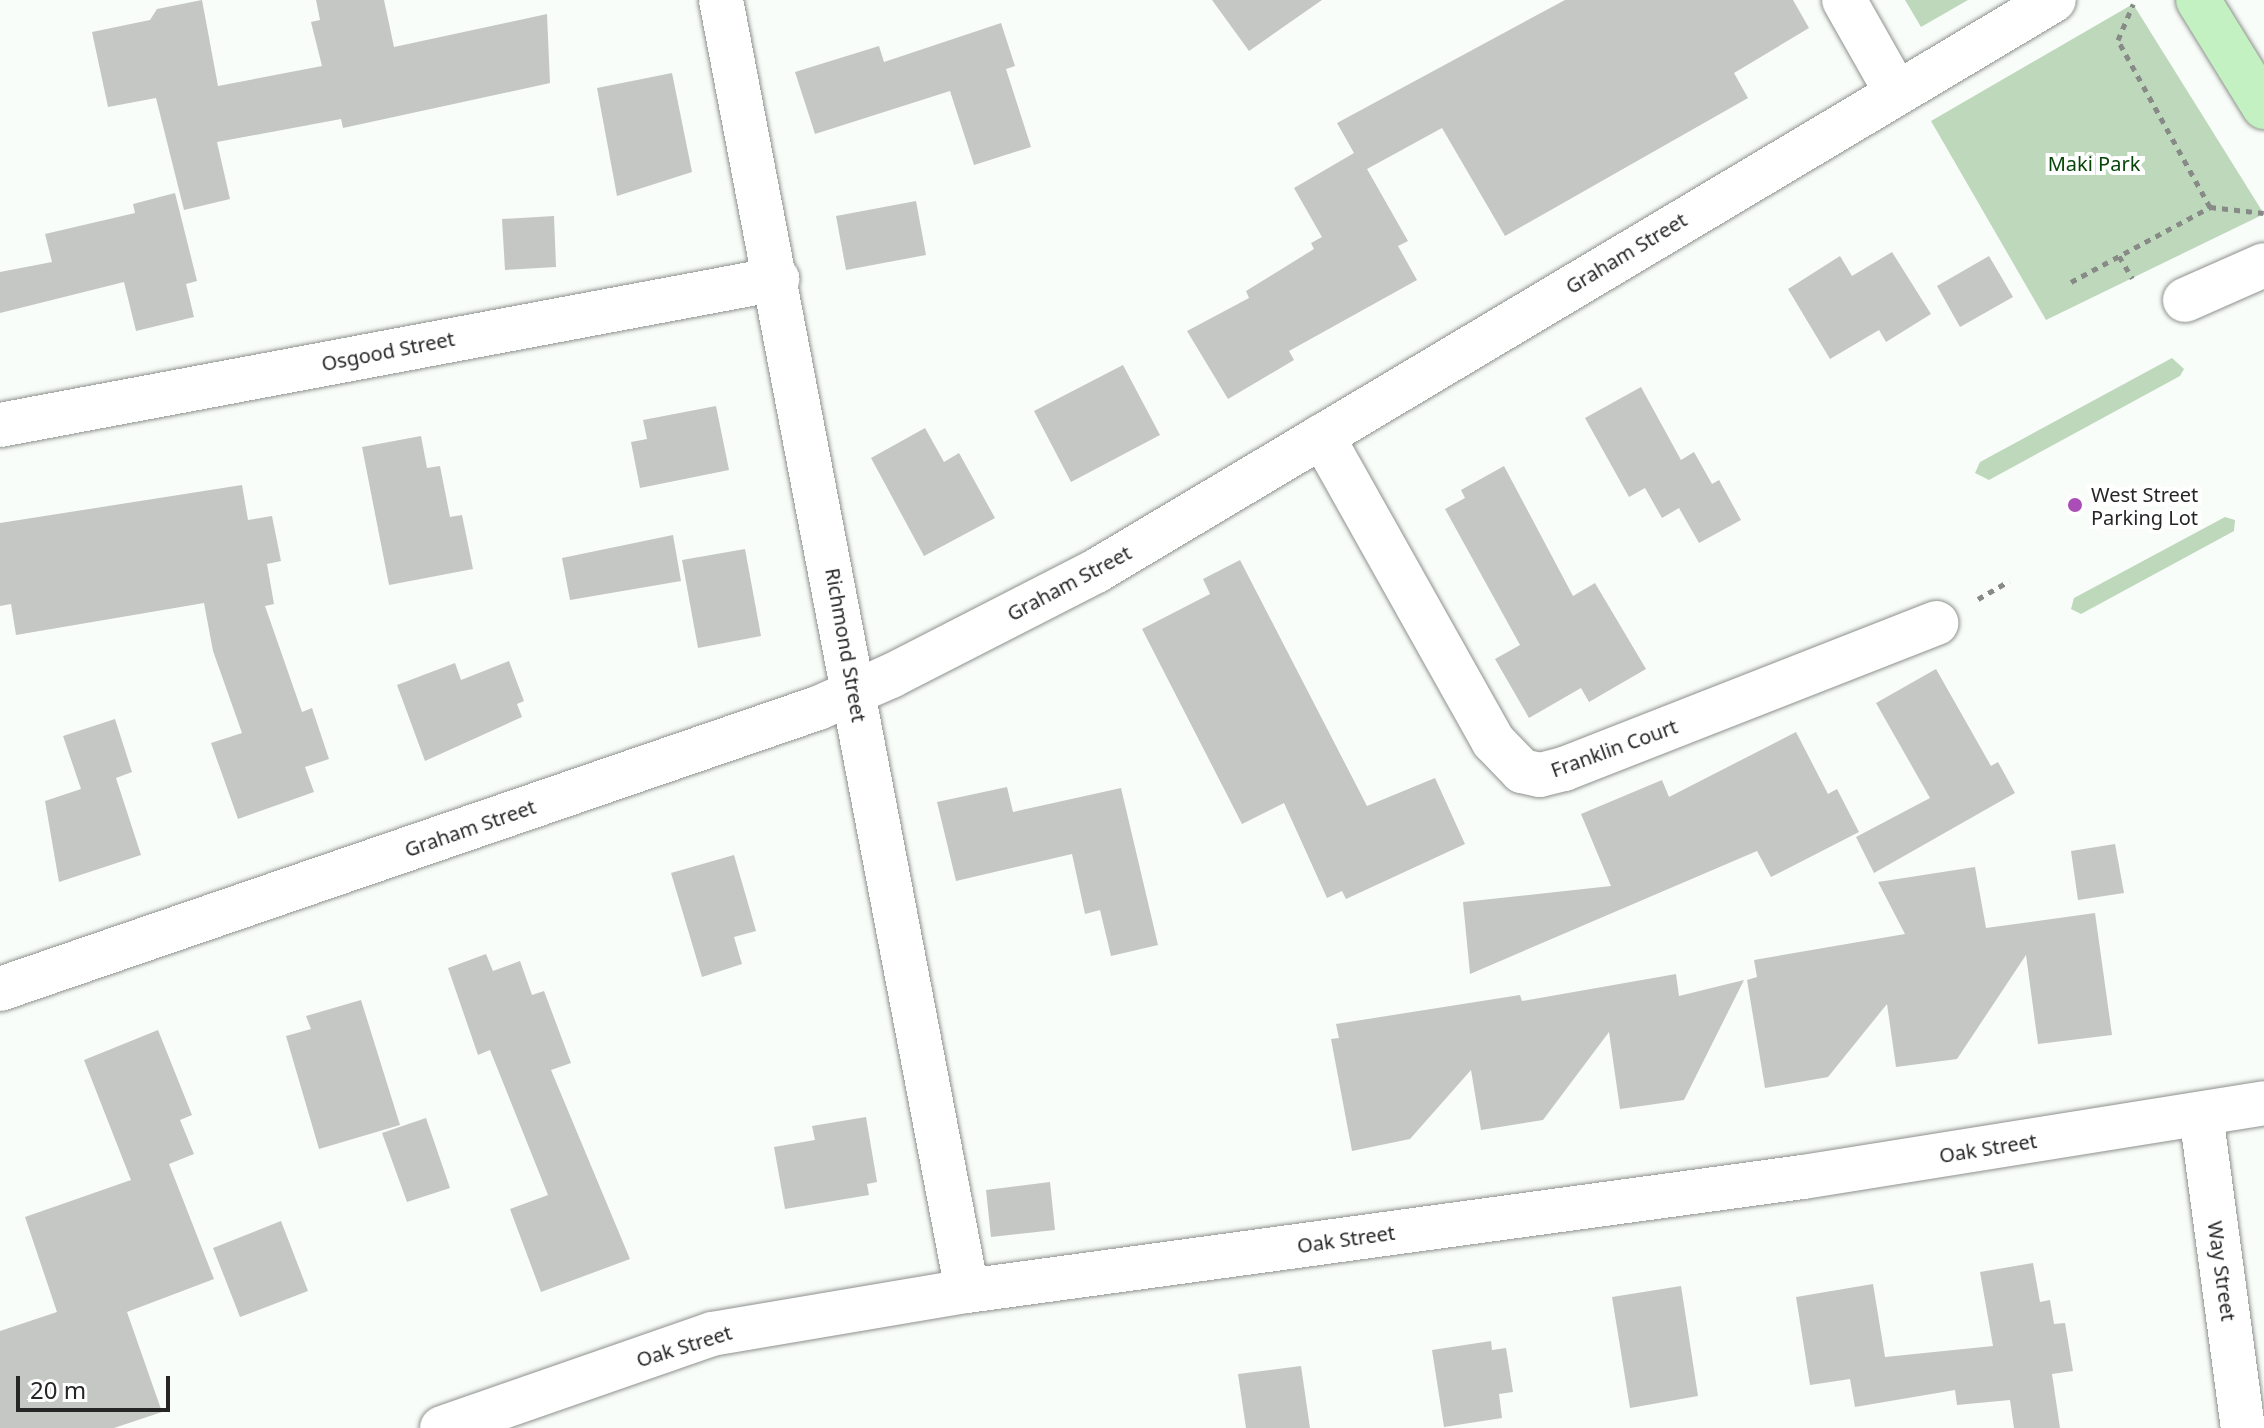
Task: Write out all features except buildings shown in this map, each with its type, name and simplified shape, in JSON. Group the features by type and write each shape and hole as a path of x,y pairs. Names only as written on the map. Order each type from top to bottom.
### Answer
{"main road":[{"path":"2198,0 2264,107"}],"street":[{"name":"Richmond Street","path":"721,0 777,279 967,1291"},
{"path":"1844,0 1896,92"},
{"name":"Graham Street","path":"0,989 855,693 1096,571 2054,0"},
{"path":"2185,300 2264,265"},
{"name":"Osgood Street","path":"0,425 777,279"},
{"name":"Franklin Court","path":"1322,436 1493,741 1522,771 1540,775 1564,769 1936,623"},
{"name":"Oak Street","path":"442,1428 712,1334 967,1291 1803,1177 2264,1103"},
{"name":"Way Street","path":"2201,1114 2243,1428"}],"path":[{"path":"2133,4 2118,40 2210,207"},
{"path":"2071,282 2210,207 2264,213"},
{"path":"2119,256 2132,278"}],"green space":[{"path":"1905,0 1968,0 1921,27"},
{"name":"Maki Park","path":"2133,4 2264,214 2046,320 1931,121"},
{"path":"2172,358 2184,369 2180,376 1989,480 1975,473 1980,462"},
{"path":"2225,517 2235,520 2234,531 2081,614 2071,609 2074,598"}],"place":[{"name":"West Street Parking Lot","path":"2075,505"}]}
